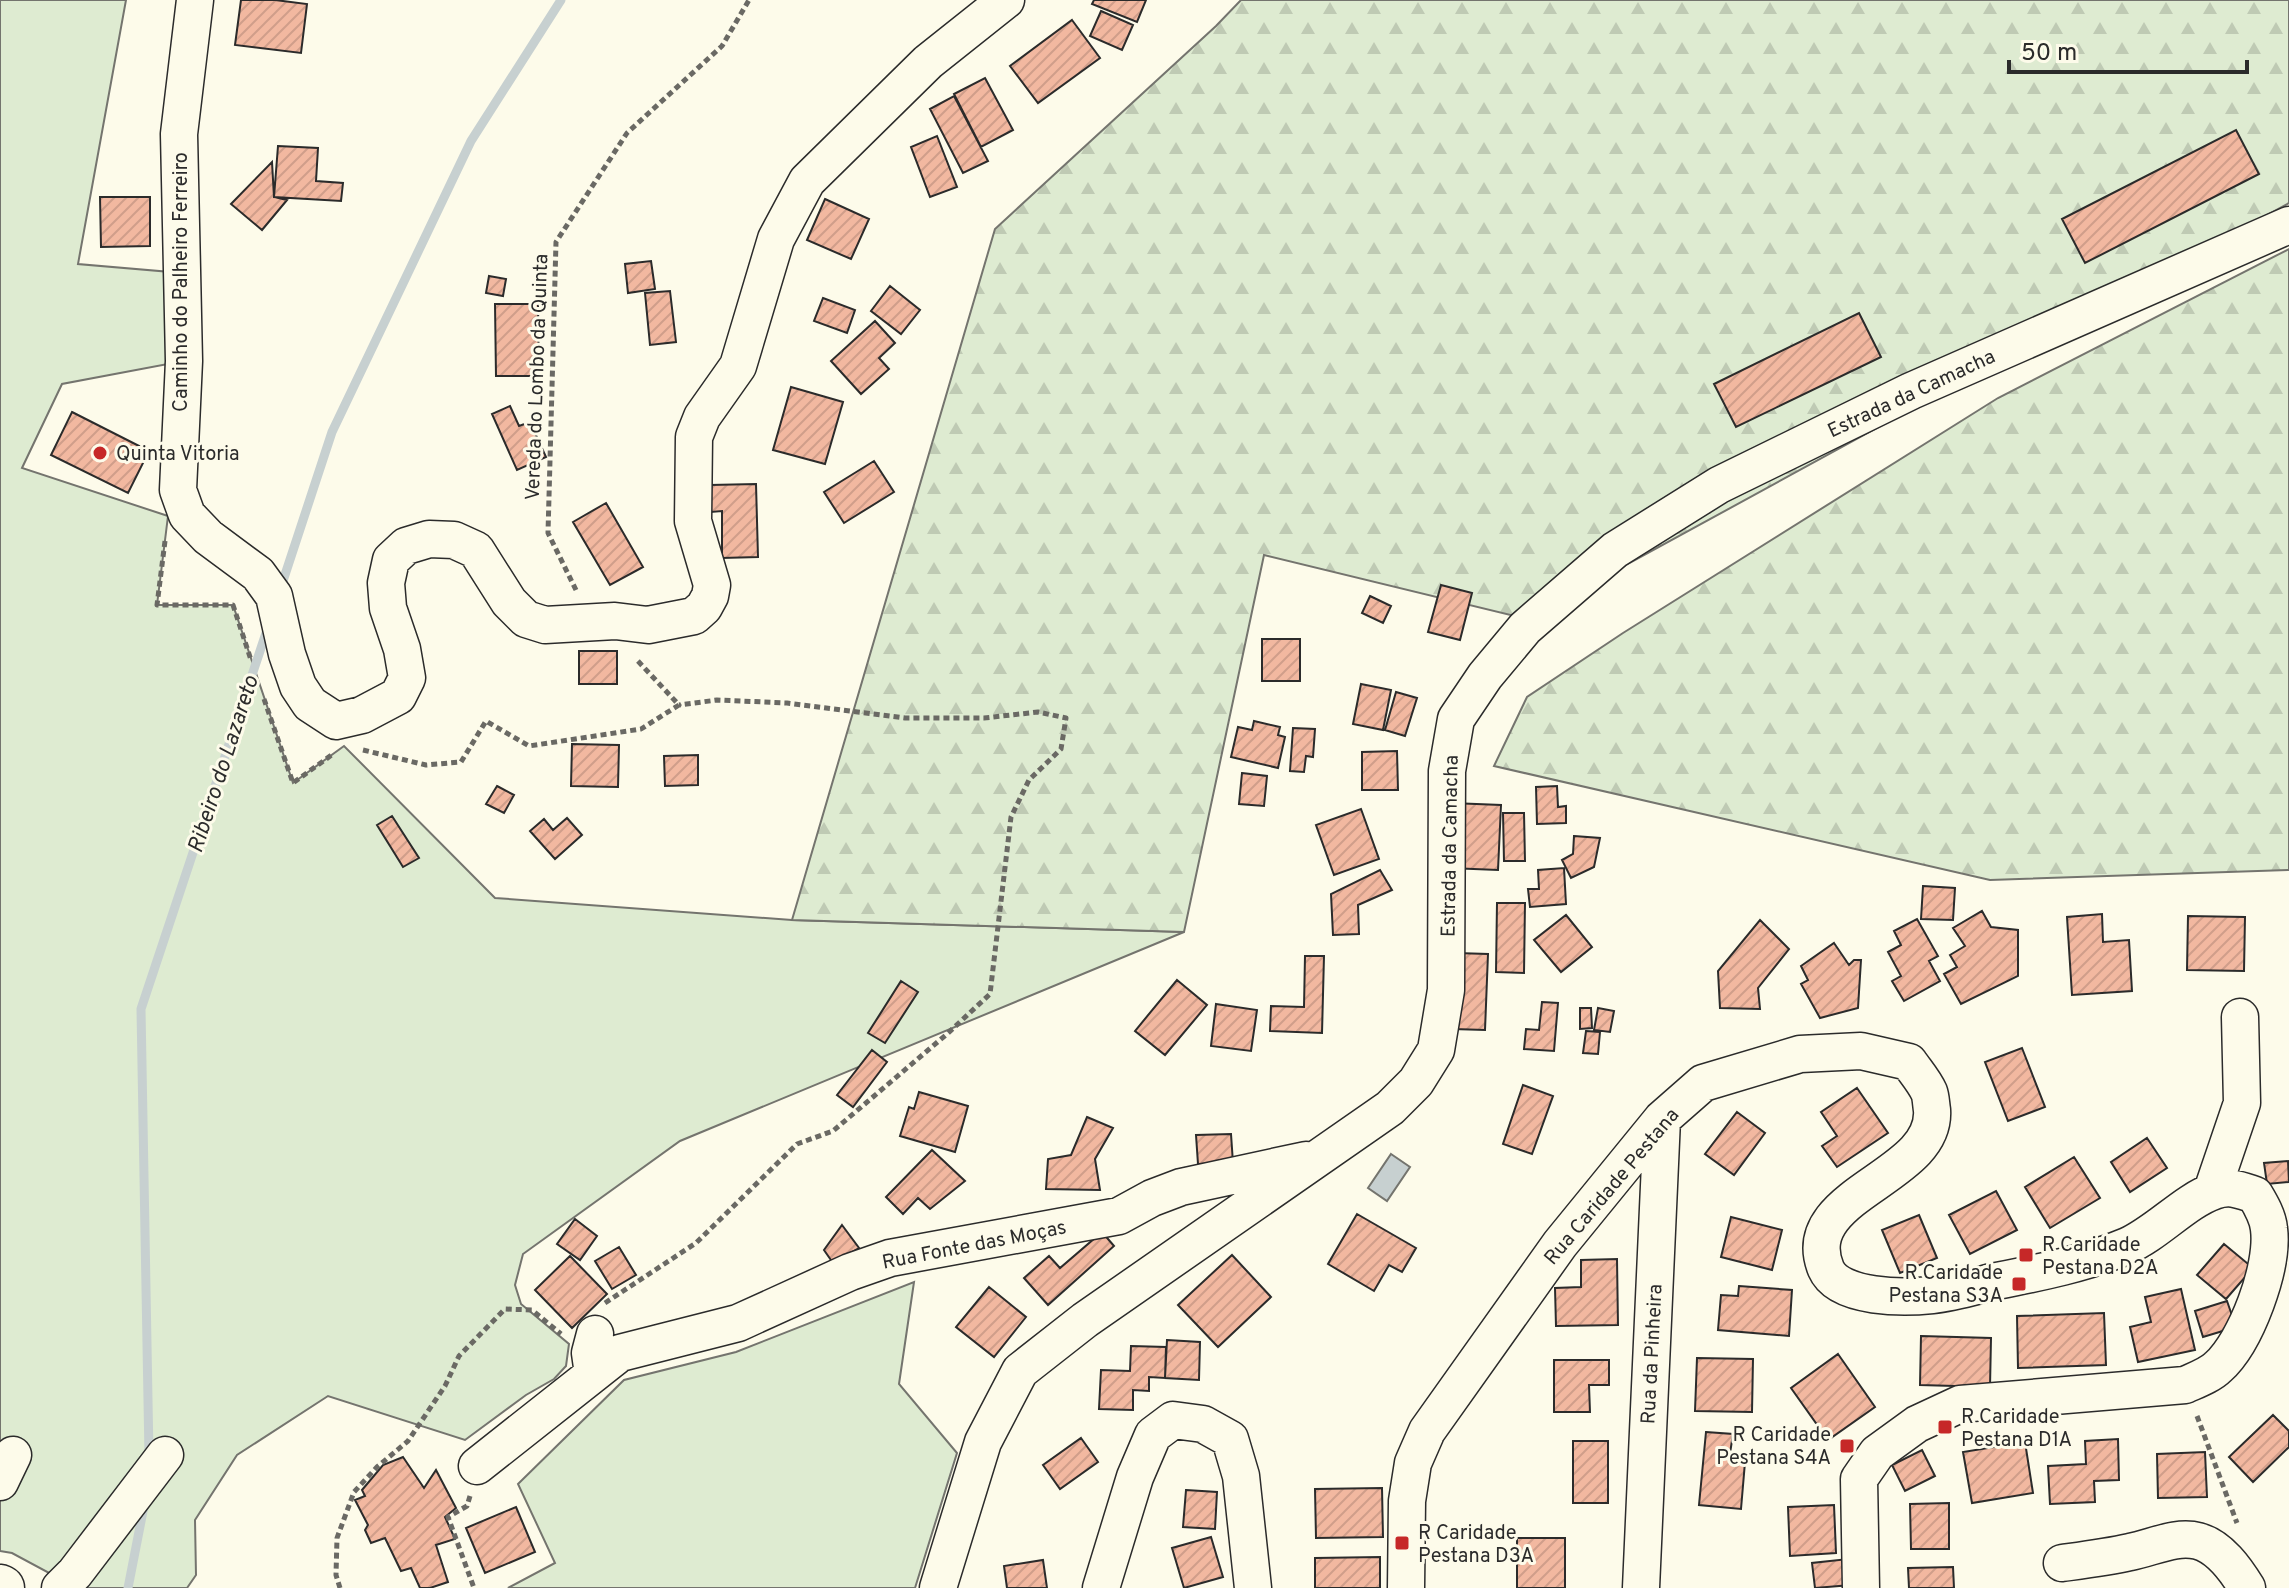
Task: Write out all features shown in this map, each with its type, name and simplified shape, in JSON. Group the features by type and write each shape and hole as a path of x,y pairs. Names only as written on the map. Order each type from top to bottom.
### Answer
{"street":[{"name":"Caminho do Palheiro Ferreiro","path":"195,0 179,134 184,361 178,490 187,515 208,537 258,574 274,596 298,686 310,704 336,721 380,707 398,696 407,678 402,649 388,608 386,583 391,560 406,546 429,539 454,540 476,550 509,602 526,619 545,625 592,624"},
{"path":"592,624 615,621 648,625 694,616 704,607 712,585 693,521 694,437 702,417 738,366 776,239 807,181 928,62 1006,0"},
{"name":"Estrada da Camacha","path":"938,1588 983,1442 1020,1371 1085,1320 1390,1108 1416,1082 1436,1050 1446,990 1447,771 1456,719 1485,676 1525,628 1615,550 1719,485 1911,391 2289,225"},
{"path":"2212,1191 2242,1103 2240,1017"},
{"name":"Rua Caridade Pestana","path":"1406,1588 1407,1501 1413,1463 1427,1431 1560,1244 1662,1119 1703,1083 1800,1054 1861,1051 1909,1062 1930,1094 1933,1121 1924,1143 1902,1164 1843,1204 1829,1226 1823,1244 1826,1269 1840,1285 1870,1295 1933,1295 2062,1267 2128,1245 2212,1191"},
{"name":"Rua da Pinheira","path":"1641,1588 1662,1119"},
{"name":"Rua Fonte das Moças","path":"477,1466 620,1353 670,1343 738,1323 850,1272 890,1258 1119,1216 1181,1187 1324,1156"},
{"path":"1861,1588 1859,1479 1877,1453 1917,1424 1960,1404 2185,1385 2217,1369 2235,1348 2252,1317 2270,1248 2269,1226 2255,1195 2232,1187 2212,1191"},
{"path":"588,1328 593,1374"},
{"path":"1101,1588 1135,1477 1153,1435 1173,1420 1203,1424 1230,1439 1241,1476 1253,1588"},
{"path":"60,1588 75,1573 165,1455"},
{"path":"2062,1563 2130,1552 2183,1539 2201,1541 2218,1552 2237,1582"}],"path":[{"name":"Vereda do Lombo da Quinta","path":"592,624 548,533 556,242 627,133 722,46 749,0"},
{"path":"340,1588 336,1575 337,1538 354,1492 408,1441 445,1386 459,1356 482,1330 505,1309 532,1310 588,1328 696,1243 797,1144 833,1131 990,994 1011,817 1029,780 1061,749 1066,718 1038,712 984,718 905,718 787,703 717,700 679,705"},
{"path":"2185,1385 2238,1524 2237,1582"}],"green space":[{"path":"0,0 126,0 78,264 182,273 184,361 62,384 22,468 168,516 157,605 233,605 293,783 344,746 495,898 792,920 1184,932 680,1141 523,1254 515,1285 521,1304 569,1344 566,1366 554,1379 526,1395 465,1440 328,1396 237,1455 195,1520 196,1575 187,1588 77,1588 12,1553 0,1551"},
{"path":"1241,0 2289,0 2289,203 1527,619 1264,555 1184,932 792,920 995,229"},
{"path":"2289,249 2289,870 1990,880 1494,766 1527,697 1623,633 1998,398"},
{"path":"914,1282 899,1384 957,1453 915,1588 508,1588 555,1563 518,1484 624,1380 736,1352"}],"shaded area":[{"path":"1391,1154 1410,1167 1387,1201 1368,1188"}],"building":[{"path":"241,0 307,4 301,53 235,45"},
{"path":"1094,0 1146,0 1137,22 1092,4"},
{"path":"1101,11 1133,25 1122,50 1090,36"},
{"path":"1072,20 1100,58 1038,103 1010,66"},
{"path":"985,78 1013,130 981,147 954,94"},
{"path":"954,96 988,161 963,173 930,109"},
{"path":"2236,130 2259,174 2085,263 2062,219"},
{"path":"937,136 957,187 930,197 911,147"},
{"path":"278,146 318,148 316,181 343,183 341,201 274,197"},
{"path":"272,162 274,197 287,200 262,230 231,204"},
{"path":"100,197 150,197 150,246 101,247"},
{"path":"825,199 869,219 851,259 807,240"},
{"path":"651,261 655,289 628,293 625,264"},
{"path":"489,276 506,279 503,296 486,293"},
{"path":"890,286 920,310 901,334 871,311"},
{"path":"670,291 676,342 650,345 645,293"},
{"path":"823,298 855,310 847,333 814,321"},
{"path":"495,304 538,304 539,376 496,376"},
{"path":"1859,313 1881,357 1736,427 1714,384"},
{"path":"875,321 895,343 879,358 889,369 861,394 831,361"},
{"path":"791,387 843,402 825,464 773,450"},
{"path":"510,406 519,426 530,422 546,457 517,470 492,414"},
{"name":"Quinta Vitoria","path":"72,412 149,451 128,493 51,455"},
{"path":"874,461 894,492 844,523 824,492"},
{"path":"756,484 758,557 722,558 722,511 711,512 710,485"},
{"path":"606,503 643,567 610,585 573,522"},
{"path":"1441,585 1472,593 1460,640 1428,632"},
{"path":"1370,596 1391,606 1383,623 1362,613"},
{"path":"1262,639 1300,639 1300,681 1262,681"},
{"path":"579,651 617,651 617,684 579,684"},
{"path":"1361,684 1391,690 1383,730 1353,724"},
{"path":"1396,692 1417,698 1405,736 1385,730"},
{"path":"1254,721 1280,727 1278,735 1285,737 1278,768 1231,757 1238,727 1252,730"},
{"path":"1293,728 1315,729 1313,757 1306,756 1304,772 1290,771"},
{"path":"572,744 619,745 618,787 571,786"},
{"path":"1397,751 1398,790 1362,790 1362,752"},
{"path":"698,755 698,785 665,786 664,756"},
{"path":"1242,773 1267,776 1264,806 1239,804"},
{"path":"497,786 514,795 504,813 486,804"},
{"path":"1557,786 1558,807 1566,806 1566,823 1537,824 1536,787"},
{"path":"1451,803 1501,805 1498,870 1449,868"},
{"path":"1361,809 1379,859 1334,875 1316,825"},
{"path":"1503,813 1524,813 1525,861 1504,861"},
{"path":"392,816 419,858 403,867 377,825"},
{"path":"567,818 582,835 555,859 530,831 544,819 553,830"},
{"path":"1574,836 1600,838 1594,867 1571,878 1562,860 1573,854"},
{"path":"1564,868 1566,904 1530,907 1528,889 1539,889 1538,870"},
{"path":"1380,870 1392,890 1358,905 1359,934 1333,935 1331,894"},
{"path":"1923,886 1955,888 1953,920 1921,919"},
{"path":"1497,903 1525,903 1524,973 1496,972"},
{"path":"1982,911 1991,927 2018,930 2018,976 1961,1004 1944,974 1957,967 1950,955 1965,946 1953,928"},
{"path":"2102,914 2103,942 2129,940 2132,991 2072,995 2067,917"},
{"path":"1566,915 1592,947 1561,972 1534,940"},
{"path":"2188,916 2245,917 2244,971 2187,970"},
{"path":"1917,919 1938,956 1929,961 1940,981 1904,1001 1892,981 1901,976 1888,952 1901,945 1894,931"},
{"path":"1760,920 1789,949 1758,988 1760,1009 1720,1008 1718,971"},
{"path":"1834,943 1849,965 1854,960 1861,960 1858,1008 1820,1018 1801,984 1808,980 1801,966"},
{"path":"1456,953 1488,954 1485,1030 1453,1029"},
{"path":"1305,956 1324,956 1322,1033 1270,1031 1271,1006 1304,1007"},
{"path":"1177,980 1207,1005 1165,1055 1135,1031"},
{"path":"901,981 918,992 885,1043 868,1033"},
{"path":"1542,1002 1558,1003 1554,1051 1524,1049 1526,1029 1539,1030"},
{"path":"1216,1004 1257,1010 1251,1051 1211,1046"},
{"path":"1580,1008 1591,1008 1592,1028 1580,1029"},
{"path":"1598,1008 1614,1011 1610,1032 1594,1030"},
{"path":"1586,1031 1600,1032 1598,1054 1583,1053"},
{"path":"2022,1048 2045,1107 2008,1121 1985,1062"},
{"path":"872,1050 887,1062 853,1107 837,1095"},
{"path":"1523,1085 1553,1096 1532,1154 1503,1144"},
{"path":"1857,1088 1888,1133 1837,1167 1822,1146 1837,1136 1821,1112"},
{"path":"919,1092 968,1106 955,1152 900,1136 909,1107 914,1109"},
{"path":"1737,1112 1765,1133 1734,1175 1705,1154"},
{"path":"1087,1117 1113,1128 1095,1159 1100,1190 1046,1189 1048,1159 1071,1155"},
{"path":"1231,1134 1233,1163 1198,1164 1196,1135"},
{"path":"2147,1138 2167,1168 2130,1192 2111,1162"},
{"path":"932,1150 965,1181 930,1209 918,1198 903,1214 886,1197"},
{"path":"2074,1157 2100,1198 2050,1228 2025,1187"},
{"path":"2288,1161 2289,1182 2267,1184 2264,1163"},
{"path":"1996,1191 2017,1230 1970,1254 1949,1215"},
{"path":"1357,1214 1416,1248 1402,1272 1389,1265 1374,1291 1328,1264"},
{"path":"1919,1215 1937,1258 1900,1273 1882,1230"},
{"path":"1731,1217 1782,1230 1772,1270 1721,1257"},
{"path":"575,1219 597,1236 580,1260 557,1244"},
{"path":"842,1225 859,1248 833,1263 824,1250"},
{"path":"1102,1232 1114,1246 1048,1305 1024,1278 1049,1256 1060,1268"},
{"path":"2224,1244 2253,1268 2226,1299 2197,1275"},
{"path":"619,1247 636,1275 612,1289 595,1261"},
{"path":"1232,1255 1271,1297 1218,1347 1178,1305"},
{"path":"570,1256 607,1294 572,1328 535,1290"},
{"path":"1617,1259 1618,1325 1556,1326 1555,1288 1581,1287 1581,1260"},
{"path":"1739,1286 1792,1290 1789,1336 1718,1330 1721,1295 1738,1296"},
{"path":"989,1287 1026,1317 994,1357 956,1327"},
{"path":"2181,1289 2195,1350 2138,1362 2130,1327 2151,1322 2145,1297"},
{"path":"2227,1301 2236,1327 2203,1337 2195,1311"},
{"path":"2104,1313 2106,1365 2018,1368 2017,1316"},
{"path":"1921,1336 1991,1338 1990,1387 1920,1385"},
{"path":"1167,1340 1200,1342 1199,1380 1165,1378"},
{"path":"1131,1346 1166,1347 1165,1378 1149,1377 1149,1391 1133,1390 1133,1410 1099,1409 1101,1370 1130,1371"},
{"path":"1838,1354 1875,1407 1828,1440 1791,1388"},
{"path":"1697,1358 1753,1359 1752,1412 1695,1411"},
{"path":"1554,1360 1609,1360 1609,1385 1589,1385 1590,1412 1554,1412"},
{"path":"2273,1415 2289,1431 2289,1447 2253,1482 2229,1457"},
{"path":"1706,1432 1733,1434 1729,1460 1745,1462 1741,1509 1699,1505"},
{"path":"1081,1438 1098,1462 1060,1489 1043,1465"},
{"path":"2118,1439 2119,1480 2094,1481 2095,1502 2050,1504 2048,1466 2086,1464 2085,1441"},
{"path":"1573,1441 1608,1441 1608,1503 1573,1503"},
{"path":"2025,1442 2033,1493 1972,1503 1963,1452"},
{"path":"1922,1450 1935,1476 1905,1491 1892,1465"},
{"path":"2205,1452 2207,1497 2158,1498 2157,1454"},
{"path":"403,1457 424,1488 436,1470 456,1508 445,1517 455,1539 436,1545 448,1582 430,1588 420,1588 411,1568 401,1571 385,1538 371,1543 365,1530 368,1525 355,1500 365,1496 362,1490 383,1465"},
{"path":"1382,1488 1383,1537 1316,1538 1315,1489"},
{"path":"1186,1490 1217,1492 1215,1529 1183,1527"},
{"path":"1949,1503 1949,1549 1911,1549 1910,1504"},
{"path":"1834,1505 1836,1553 1790,1556 1788,1507"},
{"path":"516,1507 535,1552 485,1573 466,1528"},
{"path":"1211,1537 1223,1577 1184,1588 1172,1548"},
{"path":"1517,1538 1565,1538 1565,1588 1517,1588"},
{"path":"1380,1557 1380,1588 1315,1588 1315,1558"},
{"path":"1848,1559 1851,1585 1815,1588 1812,1563"},
{"path":"1043,1560 1047,1588 1007,1588 1004,1566"},
{"path":"1953,1567 1954,1588 1909,1588 1908,1568"}],"waterway":[{"name":"Ribeiro do Lazareto","path":"280,590 332,432 471,141 561,0"},
{"name":"Ribeiro do Lazareto","path":"149,1456 141,1009 268,627"},
{"name":"Ribeiro do Lazareto","path":"128,1588 144,1506"}],"place":[{"name":"Quinta Vitoria","path":"100,453"},
{"name":"R Caridade Pestana D2A","path":"2026,1255"},
{"name":"R Caridade Pestana S3A","path":"2019,1284"},
{"name":"R Caridade Pestana D1A","path":"1945,1427"},
{"name":"R Caridade Pestana S4A","path":"1847,1446"},
{"name":"R Caridade Pestana D3A","path":"1402,1543"}]}
